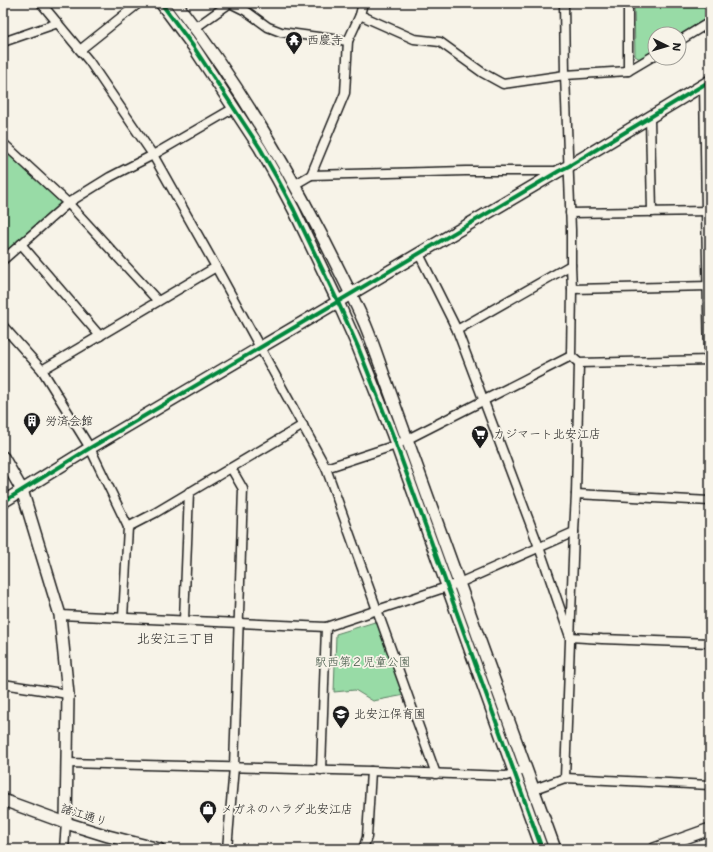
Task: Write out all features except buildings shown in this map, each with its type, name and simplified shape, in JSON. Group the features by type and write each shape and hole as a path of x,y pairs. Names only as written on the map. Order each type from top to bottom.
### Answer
{"street":[{"path":"41,3 89,61 153,155 326,468 436,774"},
{"path":"80,50 140,3"},
{"path":"161,3 193,46 260,148 294,210 338,302 358,347 396,445 542,849"},
{"path":"176,3 216,58 270,142 334,261 365,324 555,849"},
{"path":"195,28 230,3 246,11 268,28 281,32 348,41"},
{"path":"311,175 345,93 348,41 360,15 363,3"},
{"path":"564,3 564,168 571,230 572,356 579,363 710,360 707,83"},
{"path":"628,3 628,71"},
{"path":"360,15 414,39 440,42 483,73 503,84 565,75 628,71 647,60"},
{"path":"687,36 710,22"},
{"path":"3,42 58,23"},
{"path":"3,502 90,448 707,83"},
{"path":"3,260 68,203 110,177 153,155 234,108"},
{"path":"650,118 652,212"},
{"path":"260,148 270,142"},
{"path":"3,143 68,203 158,302"},
{"path":"294,185 311,175 564,168"},
{"path":"570,213 708,211"},
{"path":"21,244 100,336"},
{"path":"418,254 457,330 539,547 570,637"},
{"path":"457,330 571,265"},
{"path":"42,370 216,267"},
{"path":"572,289 709,285"},
{"path":"3,326 42,370 90,448 128,527 123,618"},
{"path":"326,468 396,445 572,356"},
{"path":"565,778 576,494 579,363"},
{"path":"128,527 155,513 303,425"},
{"path":"3,457 22,490 60,615 68,694 66,823 64,849"},
{"path":"227,849 234,767 243,489 231,468"},
{"path":"184,620 189,492"},
{"path":"576,494 710,500"},
{"path":"60,615 326,627 460,583 574,532"},
{"path":"321,770 326,627"},
{"path":"570,637 710,643"},
{"path":"3,684 68,694"},
{"path":"67,763 506,776 526,769"},
{"path":"363,849 366,837 371,771"},
{"path":"534,789 565,778 710,785"},
{"name":"諸江通り","path":"3,800 66,823 108,836 159,849"},
{"path":"654,849 710,829"}],"green space":[{"path":"634,3 710,3 710,16 687,30 687,26 647,26 647,55 640,59 635,56"},
{"path":"3,148 63,203 3,254"},
{"name":"駅西第２児童公園","path":"378,621 405,695 373,701 355,690 334,692 336,634"}],"cycle path":[{"path":"161,3 193,46 260,148 294,210 338,302 358,347 392,433 542,849"},
{"path":"3,502 90,448 569,166 710,81"}],"place":[{"name":"西慶寺","path":"294,55"},
{"name":"労済会館","path":"32,436"},
{"name":"カジマート北安江店","path":"480,449"},
{"name":"北安江保育園","path":"341,729"},
{"name":"メガネのハラダ北安江店","path":"208,824"}],"district":[{"name":"北安江三丁目","path":"176,638"}]}
